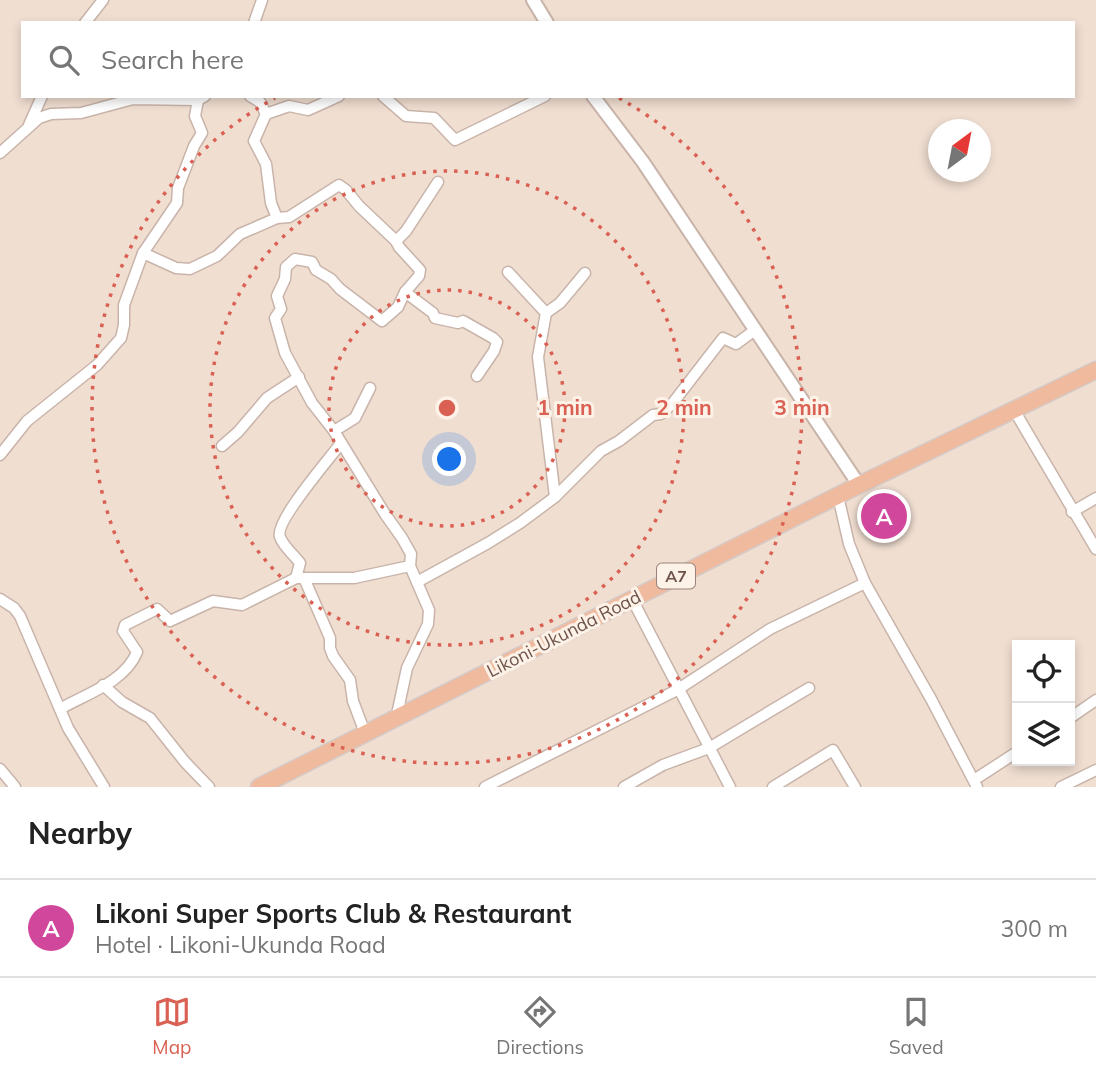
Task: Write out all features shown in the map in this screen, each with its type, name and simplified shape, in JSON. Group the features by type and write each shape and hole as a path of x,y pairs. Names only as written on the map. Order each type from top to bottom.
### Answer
{"highway":[{"name":"Likoni-Ukunda Road","path":"269,784 859,485 1096,370"}],"street":[{"path":"87,21 103,0"},
{"path":"255,21 262,0"},
{"path":"533,0 546,21"},
{"path":"29,126 41,98"},
{"path":"0,152 39,118 51,114 94,111 133,99 201,98 196,119 202,133 194,146 178,188 177,203 143,253 124,304 121,338 97,365 27,421 0,455"},
{"path":"253,98 260,102 266,114"},
{"path":"277,218 271,203 266,164 254,141 266,114 289,106 308,110 335,98"},
{"path":"385,98 406,116 434,118 454,140 541,98"},
{"path":"595,98 643,162 859,485"},
{"path":"396,241 406,231 439,182"},
{"path":"143,253 176,268 190,269 217,256 240,234 277,218 289,217 339,186 396,241 420,270 419,276 405,292 398,307 382,321 316,270 312,262 299,259 290,262 286,267 285,279 277,295 281,307 275,318 285,353 312,402 334,431 411,555 410,566 429,617 407,668 395,720"},
{"path":"508,272 546,313"},
{"path":"555,497 538,358 546,313 560,303 585,273"},
{"path":"405,292 433,313 435,318 458,323 463,321 497,342 477,376"},
{"path":"417,582 488,543 555,497 601,451 653,415 661,414 672,404 723,338 736,344 755,330"},
{"path":"222,446 267,398 299,377"},
{"path":"334,431 355,418 370,388"},
{"path":"1014,410 1096,549"},
{"path":"341,443 295,501 279,532 281,540 300,563 300,578 330,638 333,656 350,680 353,701 365,733"},
{"path":"838,496 849,544 865,583 931,699 975,784 1012,756"},
{"path":"1072,512 1096,498"},
{"path":"60,709 119,676 135,657 136,650 123,631 127,622 157,609 170,621 213,601 242,605 300,578 354,578 410,566"},
{"path":"485,787 677,690 770,629 865,583"},
{"path":"0,599 14,608 20,616 68,728 104,787"},
{"path":"632,599 677,690 730,787"},
{"path":"103,685 122,702 150,718 209,787"},
{"path":"624,787 663,765 709,748 809,688"},
{"path":"1075,715 1096,700"},
{"path":"773,787 833,750 855,787"},
{"path":"0,769 15,787"},
{"path":"1061,787 1096,770"}],"shaded area":[{"path":"0,0 1096,0 1096,787 0,787"}],"place":[{"name":"Likoni Super Sports Club & Restaurant","path":"884,516"}]}
